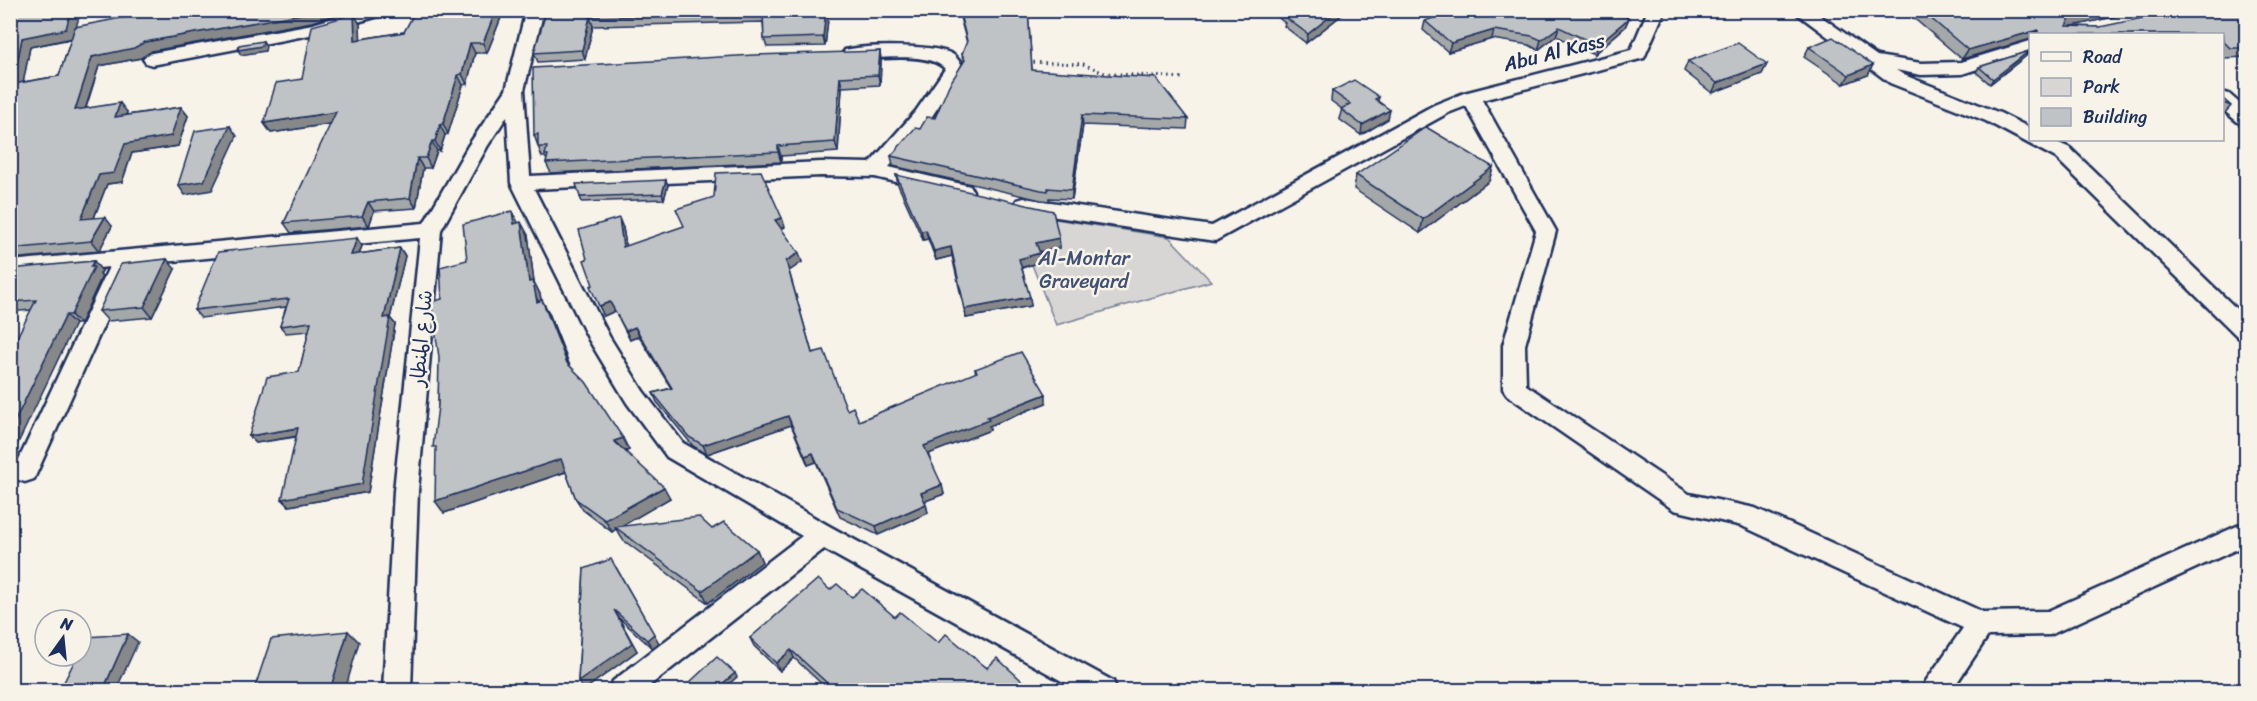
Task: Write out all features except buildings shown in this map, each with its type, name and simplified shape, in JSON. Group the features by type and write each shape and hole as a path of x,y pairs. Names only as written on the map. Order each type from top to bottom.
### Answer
{"street":[{"path":"152,59 315,29 380,10"},
{"name":"شارع المنطار","path":"397,690 406,491 431,230 518,81 535,10"},
{"name":"Abu Al Kass","path":"1471,97 1638,54 1657,10"},
{"path":"1800,10 1897,79 1993,117 2029,135"},
{"path":"1865,58 1921,69 1962,68 2029,47"},
{"path":"829,54 912,52 946,58 955,68 923,115 875,170"},
{"path":"544,70 518,81 521,183 600,340 635,397 675,450 822,536 1103,690"},
{"path":"1008,201 1041,209 1215,234 1441,109 1471,97 1546,231 1514,345 1515,389 1683,503 1746,516 1981,624 2050,622 2247,533"},
{"path":"2224,99 2247,119"},
{"path":"2039,141 2063,153 2247,331"},
{"path":"521,183 821,170 875,170 985,196"},
{"path":"13,273 431,230"},
{"path":"25,472 123,260"},
{"path":"623,690 822,536"},
{"path":"1936,690 1981,624"}],"path":[{"path":"1026,62 1083,64 1105,73 1183,78"}],"green space":[{"name":"Al-Montar Graveyard","path":"1011,212 1169,237 1211,281 1056,325"}]}
